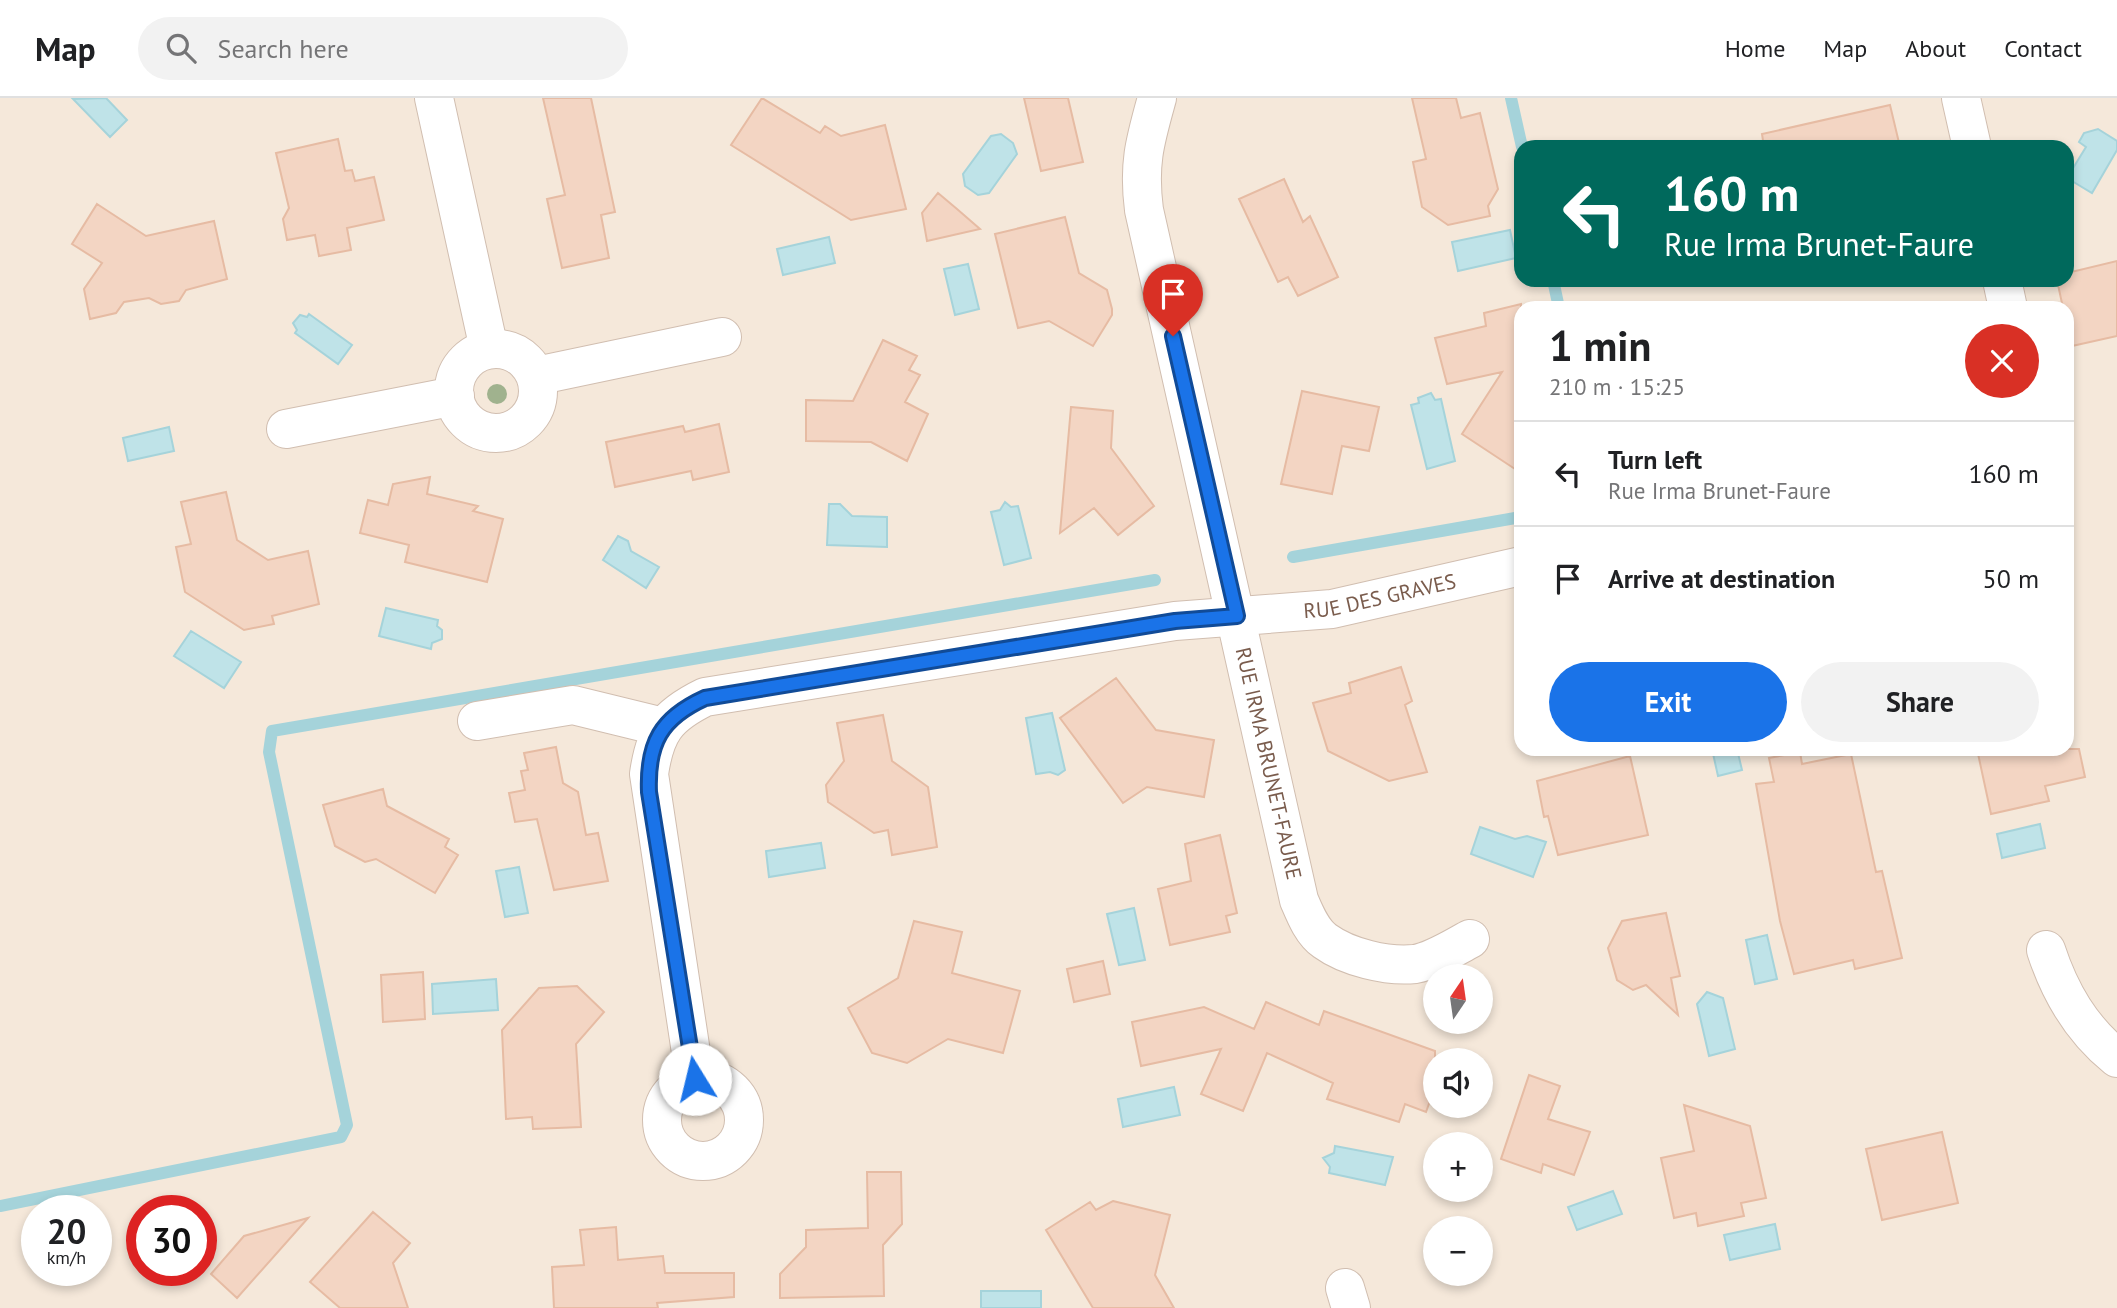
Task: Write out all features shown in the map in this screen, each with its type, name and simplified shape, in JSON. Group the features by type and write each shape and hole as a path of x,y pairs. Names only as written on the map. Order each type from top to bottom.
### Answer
{"street":[{"path":"434,98 489,349"},
{"name":"RUE IRMA BRUNET-FAURE","path":"1157,98 1144,144 1140,175 1144,210 1299,900 1313,929 1324,941 1345,951 1391,962 1415,964 1470,939"},
{"path":"1961,98 1970,140"},
{"path":"536,376 722,337"},
{"path":"489,349 503,349 517,354 536,376 538,390 535,405 517,427 503,432 489,432 475,427 464,417 455,396 457,376 464,364 475,354 489,349"},
{"path":"286,429 455,396"},
{"name":"RUE DES GRAVES","path":"663,727 674,715 705,698 1175,621 1332,609 1514,568"},
{"path":"477,721 573,705 663,727 652,754 649,792 695,1079"},
{"path":"2046,950 2056,981 2074,1014 2101,1045 2117,1058"}],"shaded area":[{"path":"0,98 2117,98 2117,1308 0,1308"}],"water":[{"path":"106,98 127,120 110,137 73,99"},
{"path":"2098,129 2117,141 2117,150 2092,193 2074,182 2074,167 2086,147 2079,142 2084,133"},
{"path":"1001,134 1013,143 1017,154 989,193 978,195 965,186 963,174 991,136"},
{"path":"1510,230 1514,258 1458,271 1452,242"},
{"path":"829,237 835,263 783,275 777,249"},
{"path":"968,264 979,309 955,315 944,269"},
{"path":"309,314 352,345 338,364 295,333 297,330 293,323 300,315 307,317"},
{"path":"1431,393 1435,400 1441,399 1455,461 1427,469 1411,405 1419,403 1418,398"},
{"path":"169,427 174,451 128,461 123,438"},
{"path":"1005,502 1011,507 1018,506 1031,558 1004,565 991,512 1000,510"},
{"path":"829,504 840,504 852,516 887,517 887,547 827,545"},
{"path":"618,536 628,541 631,551 659,567 646,588 603,560"},
{"path":"386,608 438,620 437,626 442,630 442,639 432,643 431,649 379,636"},
{"path":"191,631 241,662 224,688 174,656"},
{"path":"1052,713 1065,770 1058,775 1050,772 1036,774 1026,718"},
{"path":"1714,756 1739,756 1742,770 1718,776"},
{"path":"2040,824 2045,848 2002,858 1997,834"},
{"path":"1480,827 1515,839 1527,836 1546,842 1533,877 1471,854"},
{"path":"821,843 825,868 769,877 766,851"},
{"path":"519,867 528,913 505,917 496,871"},
{"path":"1134,908 1145,960 1119,965 1107,914"},
{"path":"1767,935 1777,979 1755,984 1746,940"},
{"path":"496,979 498,1010 433,1014 432,984"},
{"path":"1707,992 1723,998 1735,1049 1709,1056 1697,1004"},
{"path":"1174,1087 1180,1115 1123,1127 1118,1099"},
{"path":"1335,1146 1393,1157 1385,1185 1329,1173 1330,1167 1323,1158 1334,1153"},
{"path":"1613,1191 1622,1214 1577,1230 1568,1207"},
{"path":"1775,1224 1780,1249 1730,1260 1724,1235"},
{"path":"981,1291 1041,1291 1041,1308 981,1308"}],"building":[{"path":"543,98 591,98 615,212 601,215 609,258 562,268 547,199 565,195"},
{"path":"762,98 820,133 825,126 841,136 885,125 906,209 851,220 731,145"},
{"path":"1024,98 1068,98 1083,162 1041,171"},
{"path":"1412,98 1456,98 1461,118 1480,113 1498,189 1488,206 1490,216 1448,225 1422,207 1413,162 1426,159"},
{"path":"1890,105 1898,140 1763,140 1762,134"},
{"path":"338,139 345,171 352,170 355,181 374,177 384,220 347,228 351,250 319,256 315,235 287,240 283,219 289,208 276,153"},
{"path":"1284,179 1303,222 1310,216 1338,277 1298,296 1288,277 1278,282 1239,199"},
{"path":"938,193 980,229 927,241 922,213"},
{"path":"97,204 146,236 214,221 227,279 186,290 179,301 161,304 149,298 124,302 116,313 90,319 84,289 102,263 72,244"},
{"path":"1065,217 1079,273 1107,290 1112,309 1112,315 1093,346 1049,321 1018,328 995,234"},
{"path":"2117,261 2117,336 2074,346 2074,301 2062,301 2058,287 2074,287 2074,271"},
{"path":"1514,306 1514,468 1462,434 1502,372 1447,384 1435,338 1486,326 1484,313"},
{"path":"883,340 917,356 909,370 920,375 905,402 928,414 907,461 871,442 806,441 806,400 853,401"},
{"path":"1302,391 1379,407 1369,451 1342,446 1332,494 1281,484"},
{"path":"1071,407 1113,411 1111,448 1154,506 1118,535 1094,508 1060,533"},
{"path":"719,424 729,472 693,480 691,471 615,487 606,442 683,426 685,432"},
{"path":"430,477 427,494 478,506 473,511 503,519 487,582 405,562 409,545 360,533 368,500 388,505 393,484"},
{"path":"226,492 237,540 268,560 308,551 319,604 272,616 274,624 244,630 185,592 176,547 191,544 181,502"},
{"path":"1401,667 1412,701 1405,705 1427,772 1389,781 1328,751 1313,703 1351,693 1349,683"},
{"path":"1116,678 1156,730 1214,740 1204,797 1147,787 1123,803 1060,718"},
{"path":"883,715 892,761 928,787 937,847 892,855 888,830 874,833 828,802 826,785 844,761 837,723"},
{"path":"556,747 563,783 578,792 586,835 598,833 608,881 554,890 537,819 515,822 509,793 525,790 521,771 528,770 524,753"},
{"path":"2074,749 2079,749 2085,777 2045,786 2049,801 1991,814 1979,756 2074,756"},
{"path":"1630,756 1648,835 1558,855 1548,816 1544,817 1537,781"},
{"path":"1801,756 1802,764 1851,756 1876,872 1882,871 1902,958 1855,969 1853,960 1794,974 1780,921 1756,784 1774,782 1769,758"},
{"path":"383,789 387,806 449,839 445,847 458,855 435,893 376,859 365,862 335,846 323,805"},
{"path":"1220,835 1237,913 1226,916 1230,932 1170,945 1158,889 1191,881 1185,844"},
{"path":"1666,913 1680,976 1671,978 1678,1015 1646,985 1633,990 1617,980 1608,948 1622,921"},
{"path":"914,921 962,932 952,973 1020,991 1003,1053 948,1039 907,1063 872,1053 848,1008 898,978"},
{"path":"1103,961 1110,994 1074,1002 1067,969"},
{"path":"423,972 425,1019 383,1022 381,975"},
{"path":"577,986 604,1012 576,1044 581,1127 533,1129 532,1117 506,1119 502,1030 539,988"},
{"path":"1266,1002 1319,1025 1324,1011 1427,1048 1423,1048 1423,1111 1405,1104 1399,1122 1327,1099 1333,1083 1267,1053 1243,1111 1201,1094 1221,1049 1141,1066 1132,1022 1204,1007 1254,1029"},
{"path":"1529,1075 1560,1086 1548,1119 1590,1132 1574,1175 1543,1164 1541,1173 1501,1159"},
{"path":"1684,1105 1750,1126 1766,1198 1741,1203 1744,1216 1698,1226 1696,1213 1674,1218 1661,1158 1694,1151"},
{"path":"1942,1132 1958,1203 1882,1220 1866,1149"},
{"path":"867,1172 901,1172 902,1224 883,1245 884,1296 780,1298 780,1274 806,1247 806,1230 868,1228"},
{"path":"1113,1201 1170,1215 1155,1275 1174,1308 1093,1308 1046,1230 1090,1202 1096,1210"},
{"path":"373,1212 410,1243 393,1263 408,1308 340,1308 310,1282"},
{"path":"308,1218 237,1298 217,1280 217,1267 244,1236"},
{"path":"616,1227 618,1260 663,1256 665,1273 734,1273 734,1297 657,1303 658,1308 554,1308 552,1267 584,1265 580,1230"}],"waterway":[{"path":"1511,98 1520,140"},
{"path":"1554,287 1558,301"},
{"path":"1293,557 1514,518"},
{"path":"0,1206 341,1137 347,1125 269,752 272,731 1155,580"}],"route":[{"path":"695,1079 649,792 652,754 655,741 663,727 674,715 705,698 1175,621 1237,616 1173,336"}]}
